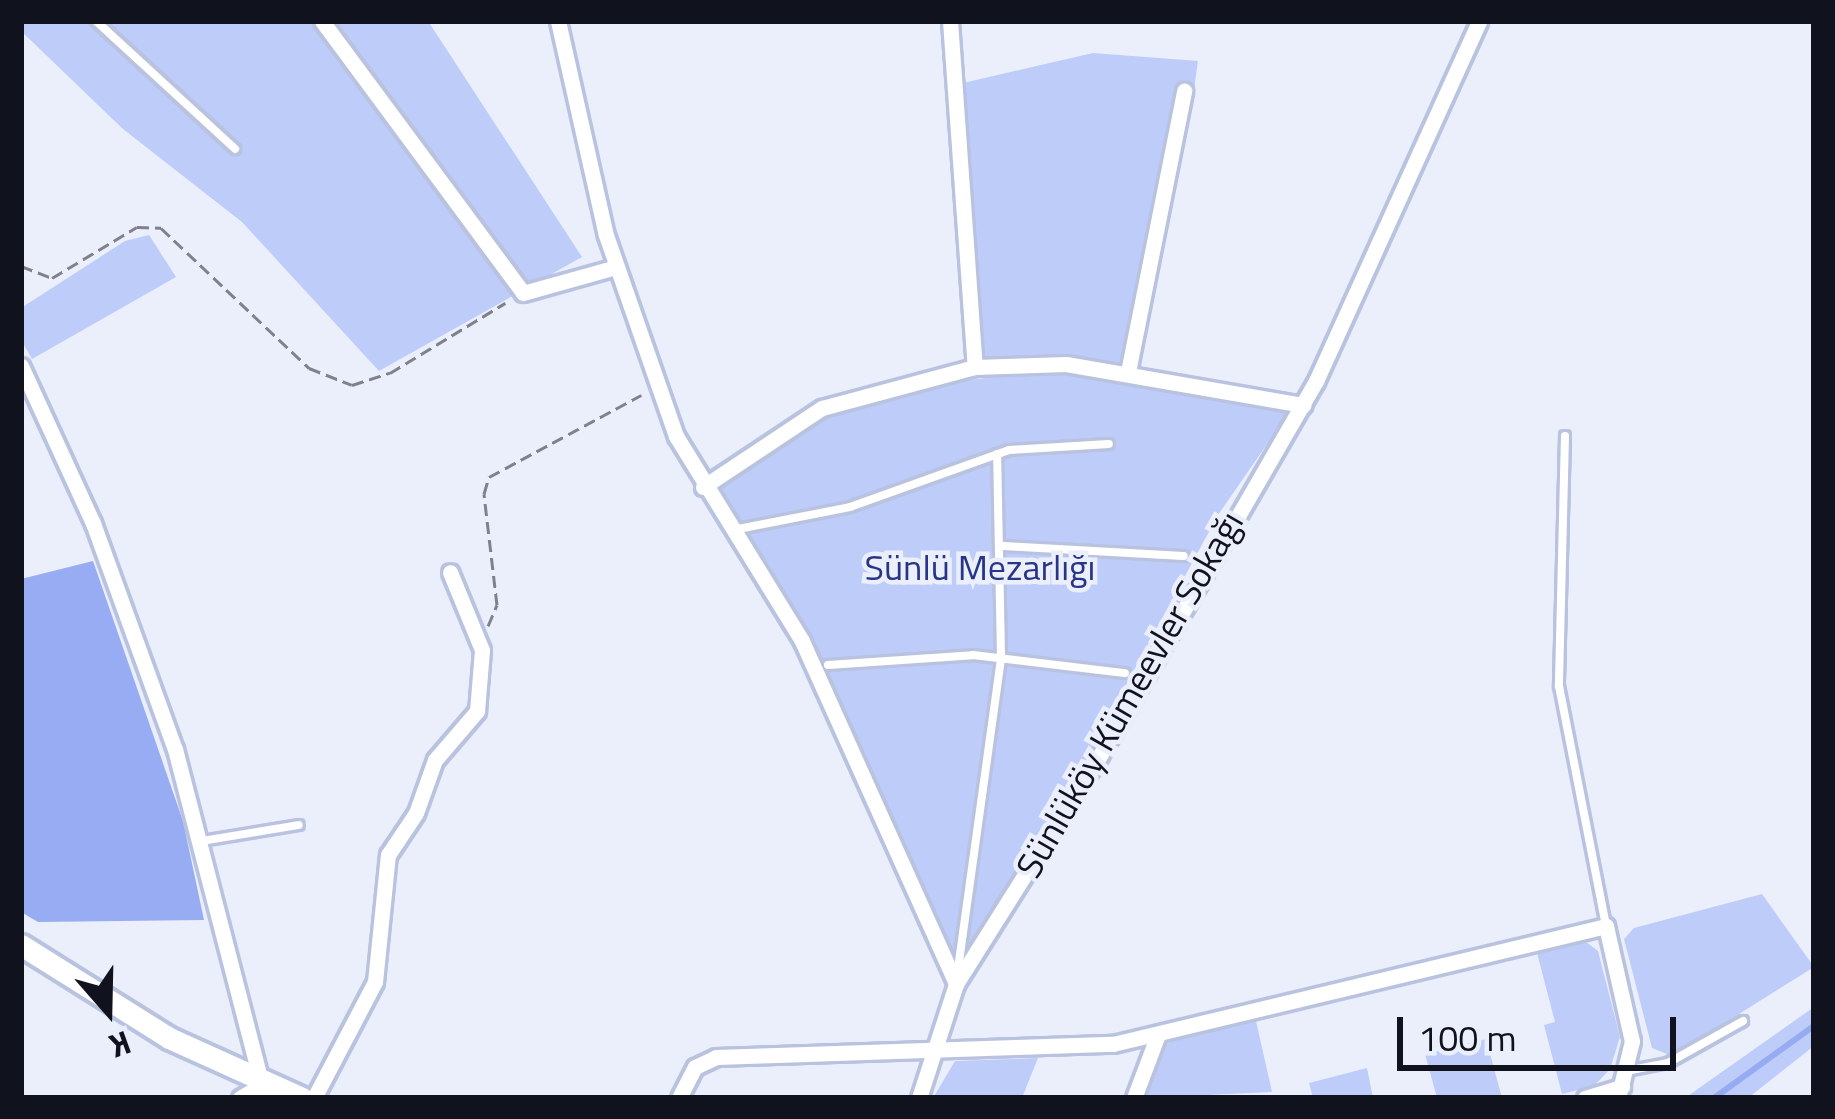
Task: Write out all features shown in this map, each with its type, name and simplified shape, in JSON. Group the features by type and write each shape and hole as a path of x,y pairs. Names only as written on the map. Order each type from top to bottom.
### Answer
{"main road":[{"path":"21,945 264,1091 302,1098"}],"street":[{"path":"322,21 523,293 616,267"},
{"path":"558,21 616,267 658,388 703,487 802,641 956,984"},
{"path":"950,21 975,367"},
{"name":"Sünlüköy Kümeevler Sokağı","path":"919,1098 956,984 1091,771 1217,541 1303,405 1479,21"},
{"path":"1127,373 1184,91"},
{"path":"703,487 822,408 975,367 1054,363 1303,405"},
{"path":"21,366 93,523 202,842 264,1091 240,1098"},
{"path":"314,1098 375,982 388,855 416,813 429,770 477,711 479,636 450,572"},
{"path":"679,1098 695,1067 716,1057 934,1055 1157,1037 1505,945 1606,926 1630,1017 1622,1085 1585,1098"},
{"path":"1134,1098 1157,1037"}],"lane":[{"path":"96,21 235,149"},
{"path":"1565,436 1558,686 1606,926"},
{"path":"731,530 876,499 998,454 1109,444"},
{"path":"956,984 1001,657 1003,546 998,454"},
{"path":"1003,546 1184,556"},
{"path":"828,665 1001,657 1125,673"},
{"path":"202,842 298,825"},
{"path":"1622,1085 1743,1021"}],"path":[{"path":"21,266 52,278 137,227 161,228 309,368 352,385 390,373 523,293"},
{"path":"479,636 497,605 484,494 489,477 658,388"}],"green space":[{"path":"21,21 428,21 582,257 379,371 242,222 123,129 21,31"},
{"path":"1093,53 1198,61 1194,89 1177,87 1122,367 984,361 963,83"},
{"path":"149,235 176,277 32,359 21,340 21,308 125,241"},
{"name":"Sünlü Mezarlığı","path":"1055,370 1290,411 1218,515 1086,759 963,957 950,949 811,643 717,492 828,412 918,386"},
{"path":"1762,894 1814,967 1672,1056 1652,1048 1624,939 1634,928"},
{"path":"1586,942 1598,951 1620,1037 1610,1069 1594,1086 1562,1094 1544,1025 1555,1022 1537,953"},
{"path":"1814,1007 1814,1046 1748,1098 1685,1098"},
{"path":"1256,1021 1272,1092 1142,1098 1157,1052 1172,1040"},
{"path":"1486,1039 1502,1098 1437,1098 1425,1054"},
{"path":"1038,1058 1022,1098 933,1098 955,1061"},
{"path":"1367,1068 1373,1098 1313,1098 1309,1083"}],"shaded area":[{"path":"93,561 183,821 204,920 38,922 21,912 21,579"}],"waterway":[{"path":"1714,1098 1814,1026"}]}
